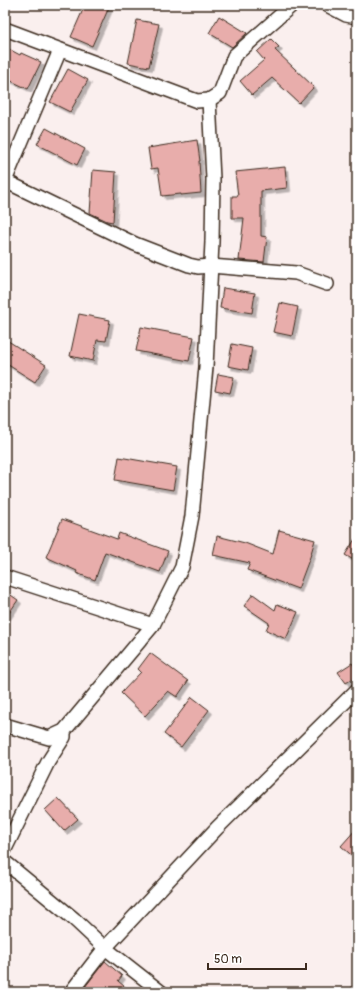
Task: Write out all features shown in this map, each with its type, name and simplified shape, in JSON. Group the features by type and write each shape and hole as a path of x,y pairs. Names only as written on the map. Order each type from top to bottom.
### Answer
{"street":[{"path":"5,30 197,102 209,100 220,93 234,56 292,5"},
{"path":"327,5 346,15 357,17"},
{"path":"60,50 5,181 135,244 189,265 198,267 211,266 296,273 327,284"},
{"path":"5,725 49,738 64,731 153,625 182,567 192,516 206,367 211,266 213,179 209,100"},
{"path":"5,577 153,625"},
{"path":"71,992 105,948 217,828 357,690"},
{"path":"5,849 48,762 64,737 64,731"},
{"path":"5,862 74,919 105,948 161,992"}],"building":[{"path":"85,5 110,5 92,46 71,37"},
{"path":"219,16 247,33 232,47 209,33"},
{"path":"137,20 159,24 149,67 128,63"},
{"path":"271,39 279,47 275,50 314,87 299,103 272,78 252,95 240,81 264,60 257,52"},
{"path":"5,47 20,55 21,53 41,62 28,89 5,78"},
{"path":"68,69 88,80 70,112 50,102"},
{"path":"46,128 85,149 77,165 37,144"},
{"path":"197,140 200,161 201,193 162,196 158,168 151,169 148,148"},
{"path":"285,167 287,188 261,191 261,236 267,237 264,262 239,260 244,218 232,218 232,196 238,196 235,172"},
{"path":"93,170 116,172 113,222 107,221 90,213"},
{"path":"223,288 255,293 252,313 220,308"},
{"path":"280,303 298,307 292,336 273,332"},
{"path":"79,314 110,320 106,341 97,340 93,361 70,356"},
{"path":"141,327 194,337 189,361 136,351"},
{"path":"5,339 46,365 35,382 5,363"},
{"path":"232,344 252,348 248,370 228,366"},
{"path":"218,374 234,377 230,393 215,390"},
{"path":"119,457 177,467 173,490 115,480"},
{"path":"62,519 117,539 119,533 168,551 160,572 105,552 95,580 76,573 77,571 46,557"},
{"path":"279,530 315,540 298,589 247,570 250,563 213,555 217,536 245,543 273,554"},
{"path":"357,536 357,562 345,555"},
{"path":"5,591 18,600 5,619"},
{"path":"253,594 275,610 277,604 298,612 286,639 266,630 269,623 244,606"},
{"path":"150,653 188,681 177,697 168,691 145,716 121,693 141,672 138,669"},
{"path":"352,663 357,670 357,676 346,683 338,672"},
{"path":"192,697 209,710 181,747 164,734"},
{"path":"58,798 78,819 64,831 45,810"},
{"path":"357,828 357,860 341,846"},
{"path":"105,961 122,976 118,981 131,992 81,992"}]}
